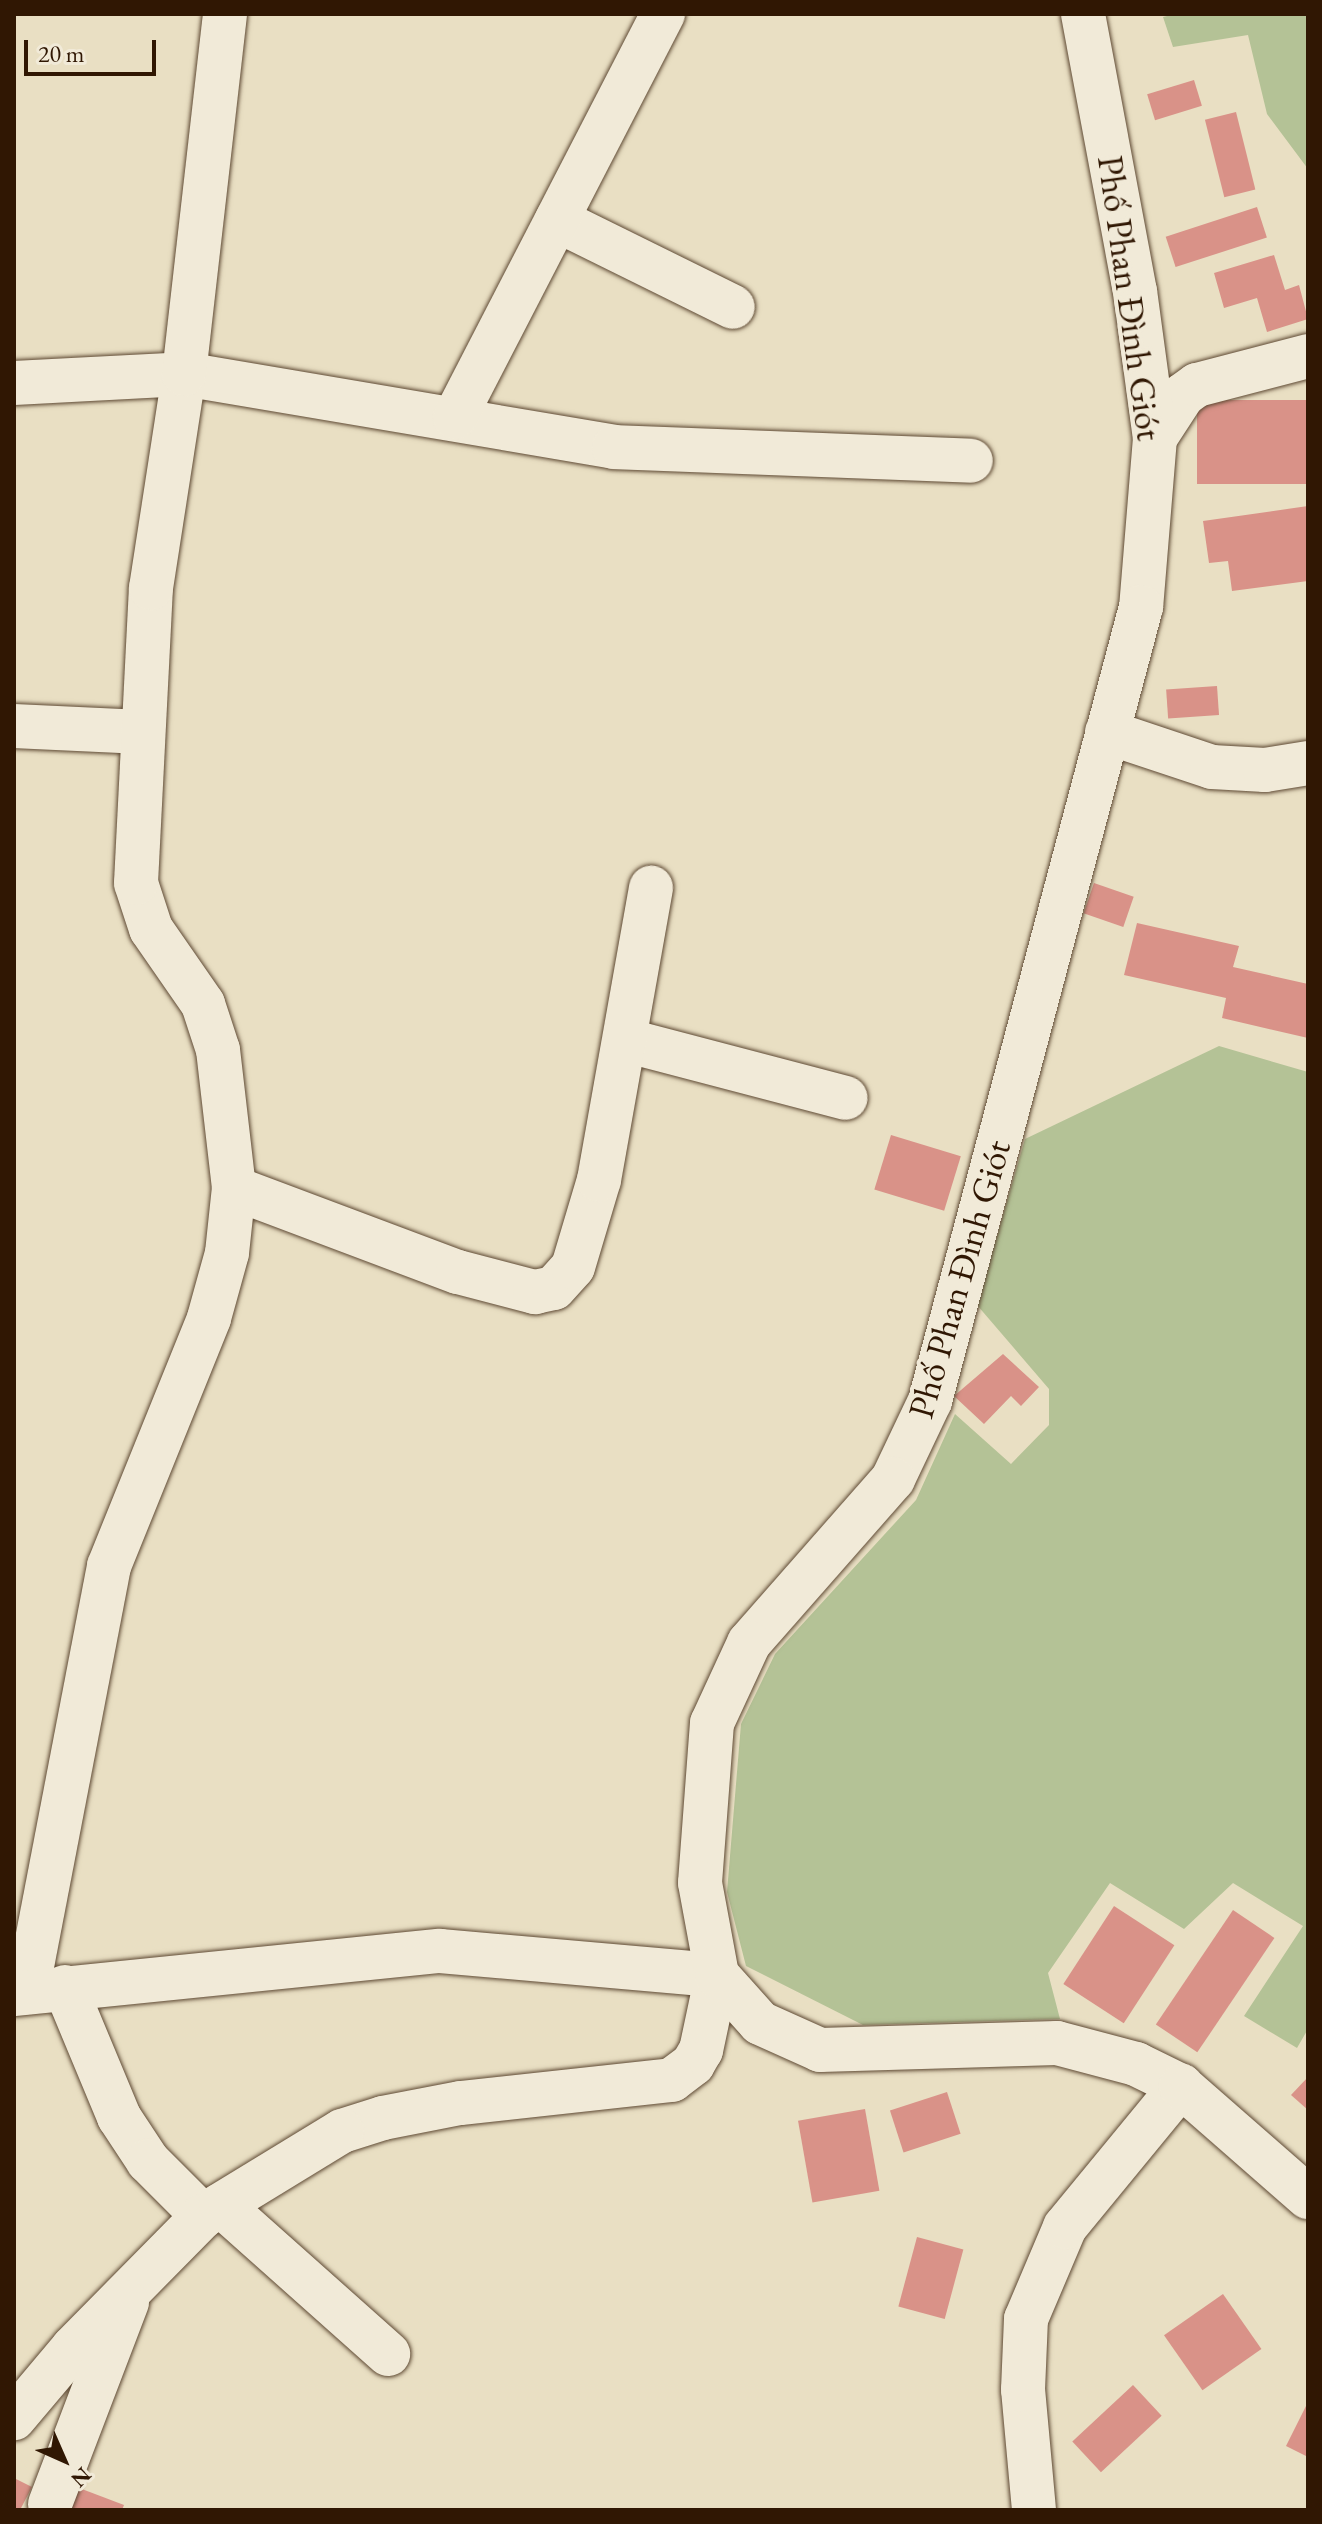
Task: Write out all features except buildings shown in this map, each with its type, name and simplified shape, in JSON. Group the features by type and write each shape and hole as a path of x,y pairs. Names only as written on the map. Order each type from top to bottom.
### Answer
{"street":[{"path":"225,14 184,374 151,588 136,883 151,929 203,1004 218,1050 234,1188 227,1253 209,1318 109,1566 35,1991 156,2171 212,2211 388,2354"},
{"path":"455,417 663,14"},
{"name":"Phố Phan Đình Giót","path":"717,1975 700,1883 712,1723 749,1643 893,1479 930,1401 1141,607 1155,438 1135,291 1083,14"},
{"path":"557,220 733,307"},
{"path":"1155,438 1183,395 1197,385 1308,356"},
{"path":"14,383 184,374 455,417 614,447 971,461"},
{"path":"14,726 142,732"},
{"path":"1107,732 1212,767 1265,770 1308,763"},
{"path":"234,1188 458,1272 535,1292 554,1288 573,1267 583,1242 625,1040 651,888"},
{"path":"625,1040 846,1098"},
{"path":"35,1991 440,1951 717,1975 760,2023 820,2050 1057,2043 1136,2064 1181,2086 1308,2197"},
{"path":"14,2418 134,2285 212,2211 342,2131 383,2118 460,2103 672,2080 693,2064 701,2050 717,1975"},
{"path":"1034,2510 1023,2390 1026,2319 1065,2227 1181,2086"},
{"path":"50,2504 134,2285"}],"green space":[{"path":"1175,14 1308,14 1308,169 1267,114 1248,35 1173,47 1163,17"},
{"path":"1219,1046 1308,1072 1308,2029 1297,2048 1244,2016 1303,1926 1233,1883 1184,1929 1110,1883 1048,1973 1060,2019 863,2025 746,1966 727,1892 741,1724 775,1654 916,1500 955,1414 1011,1464 1049,1425 1049,1389 977,1305 1025,1139"}]}
